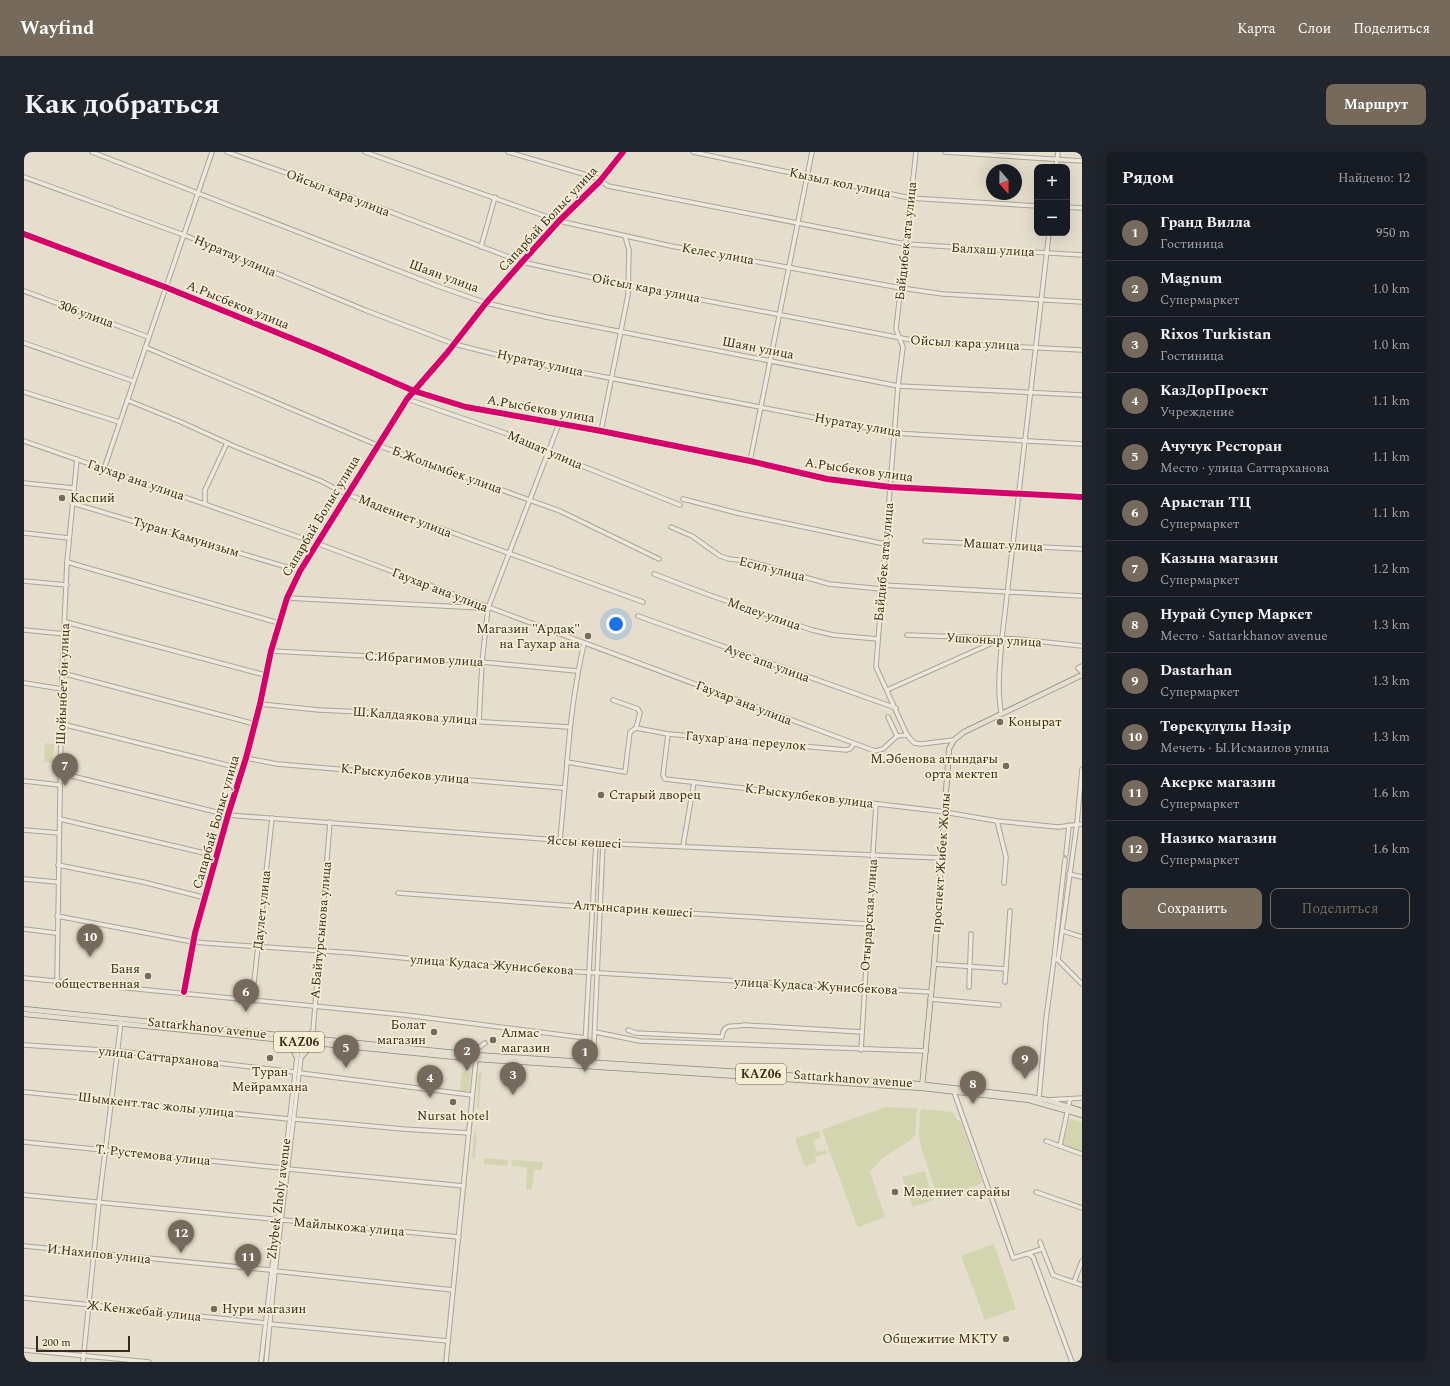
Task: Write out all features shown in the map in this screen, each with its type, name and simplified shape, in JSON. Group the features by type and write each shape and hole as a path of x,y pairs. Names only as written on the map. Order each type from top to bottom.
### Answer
{"main road":[{"path":"954,740 964,732 1001,712 1082,673"},
{"name":"проспект Жибек Жолы","path":"922,1086 930,992 934,964 949,750 954,740"},
{"name":"Sattarkhanov avenue","path":"24,1009 88,1018"},
{"name":"Sattarkhanov avenue","path":"24,1014 121,1021 476,1057"},
{"name":"Sattarkhanov avenue","path":"272,1037 278,1040 303,1039 323,1044 476,1057 1009,1093 1047,1100 1082,1115"},
{"path":"278,1040 292,1046 296,1056"},
{"path":"302,1056 309,1048 323,1044"},
{"name":"Sattarkhanov avenue","path":"922,1086 954,1092 1009,1097 1082,1111"}],"street":[{"name":"Шаян улица","path":"92,152 435,285 486,303 546,317 898,386 1082,395"},
{"path":"104,468 212,152"},
{"name":"Ойсыл кара улица","path":"227,152 522,262 628,285 835,324 901,339 922,342 1036,346 1082,350"},
{"name":"Келес улица","path":"365,152 559,221 625,236 901,288 942,294 1082,302"},
{"name":"Балхаш улица","path":"508,152 597,178 608,186 904,244 1082,255"},
{"name":"Сапарбай Болыс улица","path":"184,992 193,941 228,815 246,758 260,704 271,651 287,598 300,571 346,494 407,399 454,344 486,303 559,221 600,181 623,152"},
{"name":"Кызыл кол улица","path":"693,152 910,198 1034,206"},
{"path":"750,461 812,152"},
{"name":"Байдибек ата улица","path":"907,735 876,667 894,433 903,347 896,329 904,244 916,152"},
{"path":"945,152 1082,161"},
{"path":"1056,164 1058,152"},
{"name":"Нуратау улица","path":"24,177 184,234 365,310 454,344 522,361 894,433 1082,444"},
{"path":"481,246 495,197"},
{"path":"1070,207 1082,208"},
{"name":"А.Рысбеков улица","path":"24,234 165,287 320,350 414,392 466,407 601,431 750,461 827,479 890,487 1082,497"},
{"path":"601,431 622,332 628,285 629,250 625,236"},
{"path":"1001,712 999,699 1002,638 1040,300 1049,236"},
{"name":"306 улица","path":"24,291 148,337"},
{"path":"24,343 133,381"},
{"name":"Б.Жолымбек улица","path":"145,347 377,445 560,511 659,559"},
{"path":"24,392 119,422"},
{"name":"Машат улица","path":"407,399 505,433 547,452 680,505"},
{"name":"Мадениет улица","path":"127,400 321,481 346,494 509,555 643,602"},
{"path":"479,721 482,662 488,608 559,424"},
{"name":"Гаухар ана улица","path":"24,441 316,544 854,744 878,751 883,749 897,736"},
{"path":"205,504 205,490 228,443"},
{"name":"Шойынбет би улица","path":"57,981 56,932 60,819 62,673 66,622 67,562 77,459"},
{"path":"24,483 74,488"},
{"path":"683,499 744,514 885,544"},
{"name":"Туран Камунизым","path":"72,503 300,571"},
{"name":"Есил улица","path":"671,527 692,536 720,556 729,559 748,561 829,584 1082,596"},
{"path":"24,533 69,538"},
{"name":"Машат улица","path":"925,541 1082,549"},
{"path":"67,562 279,623"},
{"name":"Медеу улица","path":"654,574 712,596 812,630 833,635 878,639"},
{"path":"24,581 67,585"},
{"path":"287,598 488,608"},
{"name":"Ауес апа улица","path":"638,616 896,708"},
{"path":"66,622 265,675"},
{"path":"24,630 65,634"},
{"name":"Ушконыр улица","path":"907,635 1002,638 1082,646"},
{"path":"887,690 1002,638"},
{"path":"560,840 569,727 577,671 584,643"},
{"name":"С.Ибрагимов улица","path":"271,651 482,662 577,671"},
{"path":"1082,666 1078,668 1082,673"},
{"path":"62,673 255,724"},
{"path":"24,683 62,689"},
{"path":"567,762 622,773 626,770 630,732 636,728 640,712 638,709 612,700"},
{"name":"Ш.Калдаякова улица","path":"260,704 319,710 385,713 569,727"},
{"path":"888,717 897,736 907,735 914,743 921,744 954,740"},
{"path":"62,724 243,769"},
{"name":"Гаухар ана переулок","path":"636,728 668,734 846,750 850,749 854,744"},
{"name":"К.Рыскулбеков улица","path":"668,734 663,778 876,804 997,821 1058,827 1077,823 1082,824"},
{"name":"К.Рыскулбеков улица","path":"246,758 277,764 564,788"},
{"path":"1056,959 1063,931 1069,874 1077,823 1082,768"},
{"name":"Яссы көшесі","path":"60,773 228,815 596,843 941,858"},
{"path":"24,781 60,784"},
{"path":"683,846 694,782"},
{"name":"Отырарская улица","path":"861,1050 876,804"},
{"name":"Даулет улица","path":"252,1001 272,818"},
{"path":"60,819 217,856"},
{"path":"997,821 1006,857 1004,884"},
{"name":"А.Байтурсынова улица","path":"303,1039 313,1031 318,951 330,822"},
{"path":"1066,854 1069,825"},
{"path":"24,830 59,833"},
{"path":"584,1065 596,843"},
{"path":"593,1065 603,843"},
{"path":"1039,1098 1046,1019 1056,959 1065,859"},
{"path":"58,865 92,871 206,898"},
{"path":"1069,874 1082,877"},
{"path":"24,879 57,882"},
{"name":"Алтынсарин көшесі","path":"398,893 600,908 868,924"},
{"path":"1005,982 1010,911"},
{"name":"улица Кудаса Жунисбекова","path":"57,916 193,941 258,947 495,967 865,990 930,992"},
{"path":"24,930 56,932"},
{"path":"1063,931 1082,937"},
{"path":"969,987 971,934"},
{"path":"1056,959 1082,984"},
{"path":"934,964 1006,969"},
{"path":"24,978 184,992 252,1001 405,1015 586,1038"},
{"path":"930,999 999,1004"},
{"path":"84,1362 99,1202 121,1021"},
{"path":"628,1030 636,1033 722,1037 725,1027 744,1024 862,1032"},
{"path":"595,1032 640,1041 861,1050 895,1051 911,1049 926,1051"},
{"name":"Zhybek Zholy avenue","path":"261,1362 270,1270 296,1056 303,1039"},
{"name":"Zhybek Zholy avenue","path":"266,1362 303,1039"},
{"path":"446,1362 476,1057 477,1049 485,1043"},
{"name":"улица Саттарханова","path":"24,1046 118,1051 294,1072"},
{"path":"300,1073 472,1095"},
{"name":"Шымкент тас жолы улица","path":"24,1092 289,1119"},
{"path":"954,1092 1013,1258 1042,1249"},
{"path":"1047,1100 1082,1098"},
{"path":"1060,1146 1070,1099"},
{"path":"294,1119 403,1129 469,1133"},
{"path":"1046,1141 1082,1154"},
{"name":"Т. Рустемова улица","path":"24,1142 282,1168"},
{"path":"288,1169 464,1186"},
{"path":"1036,1192 1082,1208"},
{"name":"Майлыкожа улица","path":"24,1195 459,1237"},
{"path":"1040,1242 1053,1275 1082,1285"},
{"name":"И.Нахипов улица","path":"24,1246 270,1270"},
{"path":"1027,1253 1033,1257 1072,1362"},
{"path":"1074,1282 1082,1262"},
{"path":"276,1271 454,1290"},
{"name":"Ж.Кенжебай улица","path":"24,1298 265,1323"},
{"path":"270,1324 448,1341"},
{"path":"24,1350 148,1362"}],"green space":[{"path":"45,743 54,744 53,763 44,762"},
{"path":"483,1071 481,1075 479,1109 477,1108 478,1075"},
{"path":"462,1072 471,1073 469,1091 460,1091"},
{"path":"885,1107 917,1108 915,1135 911,1140 881,1159 870,1172 885,1217 859,1227 857,1226 822,1130"},
{"path":"922,1109 953,1112 957,1120 960,1120 982,1181 980,1184 938,1199 921,1147 919,1135 920,1112"},
{"path":"1070,1118 1082,1123 1082,1151 1063,1144"},
{"path":"819,1131 821,1137 813,1141 817,1152 826,1150 827,1153 815,1157 816,1162 806,1166 795,1139"},
{"path":"477,1132 475,1158 472,1158 474,1133"},
{"path":"484,1158 508,1160 507,1166 484,1164"},
{"path":"512,1160 543,1162 542,1170 534,1170 532,1189 526,1189 527,1167 512,1166"},
{"path":"925,1171 933,1200 913,1207 902,1177"},
{"path":"994,1244 1016,1309 985,1320 961,1256"}],"cycle path":[{"path":"184,992 195,933 228,815 246,758 260,704 271,651 287,598 300,571 407,399 447,353 486,303 559,221 600,181 623,152"},
{"path":"24,234 165,287 320,350 414,391 466,407 601,431 750,461 827,479 890,487 1082,497"}],"place":[{"name":"Каспий","path":"62,498"},
{"name":"Магазин \"Ардақ\" на Гаухар ана","path":"588,636"},
{"name":"Конырат","path":"1000,722"},
{"name":"М.Әбенова атындағы орта мектеп","path":"1006,766"},
{"name":"Казына магазин","path":"65,786"},
{"name":"Старый дворец","path":"601,795"},
{"name":"Төреқұлұлы Нәзір","path":"90,957"},
{"name":"Баня общественная","path":"148,976"},
{"name":"Арыстан ТЦ","path":"246,1012"},
{"name":"Болат магазин","path":"434,1032"},
{"name":"Алмас магазин","path":"493,1040"},
{"name":"Туран Мейрамхана","path":"270,1058"},
{"name":"Ачучук Ресторан","path":"346,1068"},
{"name":"Magnum","path":"467,1071"},
{"name":"Гранд Вилла","path":"585,1072"},
{"name":"Dastarhan","path":"1025,1079"},
{"name":"Rixos Turkistan","path":"513,1095"},
{"name":"КазДорПроект","path":"430,1098"},
{"name":"Nursat hotel","path":"453,1102"},
{"name":"Нурай Супер Маркет","path":"973,1104"},
{"name":"Мәдениет сарайы","path":"895,1192"},
{"name":"Назико магазин","path":"181,1253"},
{"name":"Акерке магазин","path":"248,1277"},
{"name":"Нури магазин","path":"214,1309"},
{"name":"Общежитие МКТУ","path":"1006,1339"}]}
